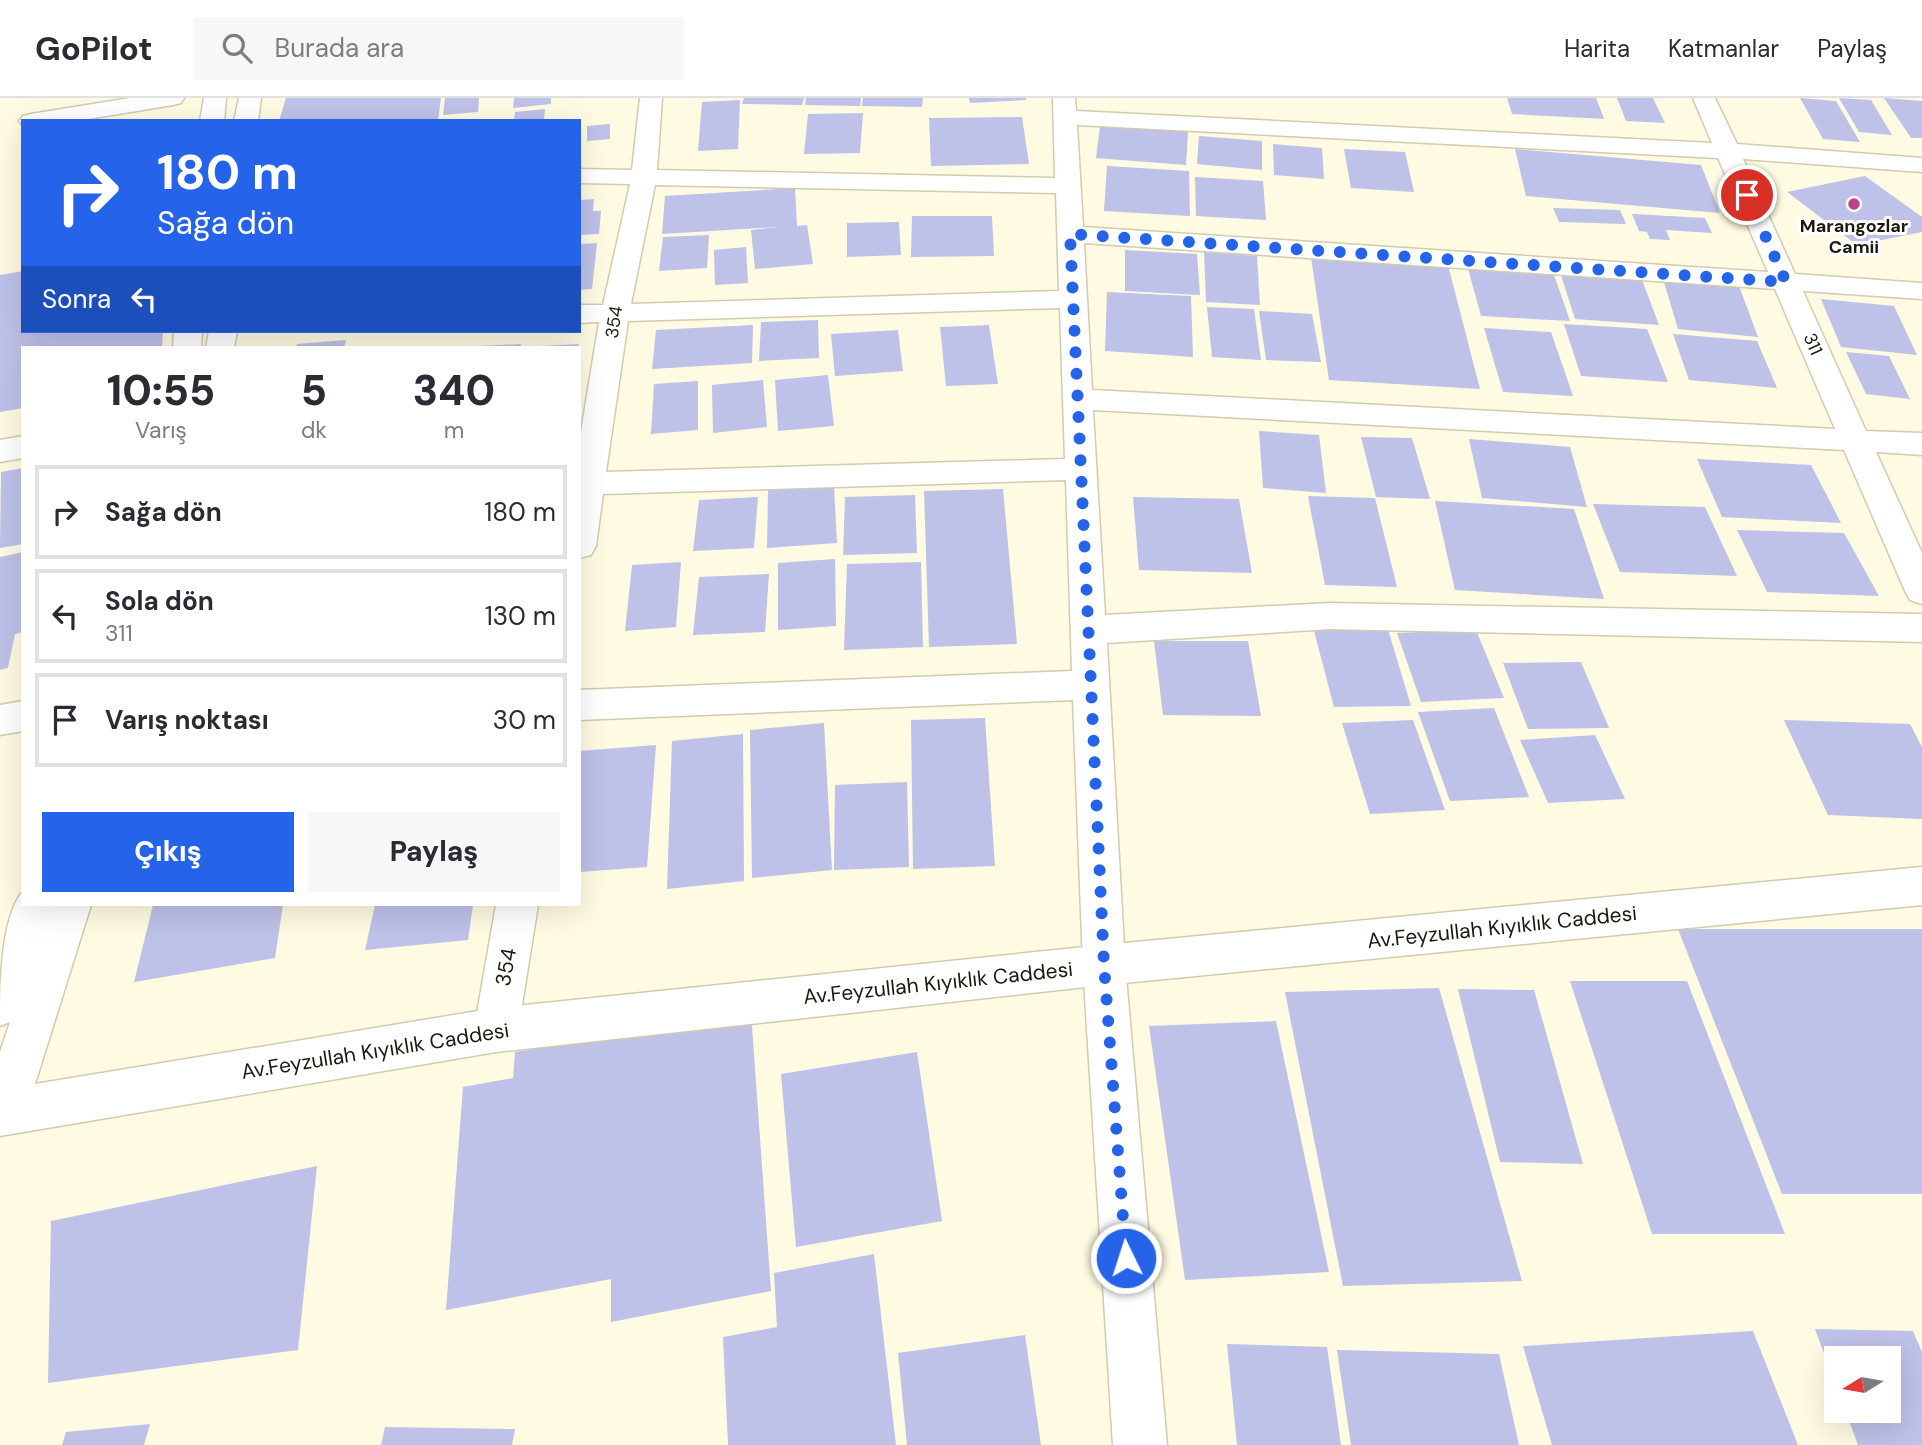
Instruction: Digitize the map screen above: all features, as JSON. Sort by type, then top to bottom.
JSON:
[{"type":"street","points":[[41,119],[173,98]]},
{"type":"street","points":[[212,119],[215,98]]},
{"type":"street","points":[[246,119],[250,98]]},
{"type":"street","name":"354","points":[[581,525],[585,484],[615,312],[644,176],[651,98]]},
{"type":"street","name":"311","points":[[1704,98],[1922,591]]},
{"type":"street","points":[[1140,1445],[1104,965],[1064,107],[1922,165]]},
{"type":"street","points":[[581,176],[1068,186]]},
{"type":"street","points":[[1070,234],[1922,291]]},
{"type":"street","points":[[581,314],[1073,299]]},
{"type":"street","points":[[1078,399],[1922,444]]},
{"type":"street","points":[[0,451],[21,447]]},
{"type":"street","points":[[585,484],[1082,469]]},
{"type":"street","points":[[1088,630],[1330,617],[1922,628]]},
{"type":"street","points":[[581,705],[1091,685]]},
{"type":"street","points":[[0,720],[21,716]]},
{"type":"street","name":"Av.Feyzullah Kıyıklık Caddesi","points":[[1,1113],[496,1030],[1104,965],[1922,886]]},
{"type":"street","points":[[0,1005],[35,906]]},
{"type":"street","points":[[1,1113],[70,906]]},
{"type":"street","name":"354","points":[[496,1030],[517,906]]},
{"type":"building","points":[[286,98],[441,98],[438,119],[280,119]]},
{"type":"building","points":[[445,98],[479,98],[478,112],[443,115]]},
{"type":"building","points":[[514,98],[551,98],[551,104],[513,108]]},
{"type":"building","points":[[744,98],[804,98],[802,105],[742,104]]},
{"type":"building","points":[[806,98],[861,98],[860,106],[805,105]]},
{"type":"building","points":[[863,98],[923,98],[922,107],[862,106]]},
{"type":"building","points":[[969,98],[1026,98],[1026,100],[970,103]]},
{"type":"building","points":[[1507,98],[1596,98],[1604,119],[1512,114]]},
{"type":"building","points":[[1617,98],[1653,98],[1665,123],[1626,121]]},
{"type":"building","points":[[1800,98],[1836,101],[1860,142],[1823,139]]},
{"type":"building","points":[[1839,98],[1871,100],[1892,135],[1859,132]]},
{"type":"building","points":[[1884,98],[1922,101],[1922,138],[1911,138]]},
{"type":"building","points":[[740,100],[738,149],[698,151],[702,102]]},
{"type":"building","points":[[545,109],[544,119],[514,119],[515,112]]},
{"type":"building","points":[[863,113],[860,153],[804,154],[808,114]]},
{"type":"building","points":[[1022,117],[1029,164],[931,166],[929,118]]},
{"type":"building","points":[[610,124],[610,139],[587,141],[587,126]]},
{"type":"building","points":[[1100,126],[1188,132],[1186,165],[1096,158]]},
{"type":"building","points":[[1199,136],[1262,141],[1262,170],[1197,164]]},
{"type":"building","points":[[1273,144],[1322,148],[1324,179],[1274,175]]},
{"type":"building","points":[[1344,149],[1405,152],[1414,192],[1351,188]]},
{"type":"building","points":[[1515,149],[1701,165],[1720,213],[1526,196]]},
{"type":"building","points":[[1107,166],[1189,171],[1190,216],[1104,211]]},
{"type":"building","name":"Marangozlar Camii","points":[[1865,176],[1922,217],[1922,232],[1857,245],[1787,192]]},
{"type":"building","points":[[1195,177],[1263,181],[1266,220],[1196,216]]},
{"type":"building","points":[[795,188],[797,226],[807,225],[813,264],[755,269],[751,230],[778,227],[662,234],[665,196]]},
{"type":"building","points":[[594,199],[593,211],[601,211],[599,234],[581,235],[581,200]]},
{"type":"building","points":[[1553,208],[1620,210],[1626,224],[1559,222]]},
{"type":"building","points":[[1632,214],[1705,218],[1712,233],[1666,230],[1670,240],[1650,239],[1647,232],[1639,231]]},
{"type":"building","points":[[912,216],[992,216],[994,256],[911,257]]},
{"type":"building","points":[[899,222],[901,255],[847,257],[847,223]]},
{"type":"building","points":[[709,235],[707,268],[659,271],[663,237]]},
{"type":"building","points":[[597,243],[592,289],[581,290],[581,244]]},
{"type":"building","points":[[746,247],[748,283],[715,285],[714,250]]},
{"type":"building","points":[[1125,250],[1197,254],[1200,295],[1125,291]]},
{"type":"building","points":[[1204,252],[1257,256],[1260,305],[1206,302]]},
{"type":"building","points":[[1311,257],[1448,265],[1480,389],[1329,380]]},
{"type":"building","points":[[1467,265],[1552,269],[1570,321],[1481,316]]},
{"type":"building","points":[[21,271],[21,333],[163,333],[162,346],[21,346],[21,408],[0,412],[0,275]]},
{"type":"building","points":[[1561,275],[1642,280],[1659,325],[1575,319]]},
{"type":"building","points":[[1663,279],[1739,286],[1758,337],[1678,329]]},
{"type":"building","points":[[1107,292],[1191,296],[1193,357],[1105,351]]},
{"type":"building","points":[[1821,299],[1894,306],[1917,355],[1841,347]]},
{"type":"building","points":[[1207,307],[1254,309],[1261,360],[1212,357]]},
{"type":"building","points":[[1259,311],[1312,314],[1321,362],[1266,360]]},
{"type":"building","points":[[818,320],[819,358],[759,361],[761,322]]},
{"type":"building","points":[[1564,324],[1647,329],[1668,382],[1581,376]]},
{"type":"building","points":[[753,325],[752,363],[652,369],[656,330]]},
{"type":"building","points":[[989,325],[998,384],[946,386],[940,327]]},
{"type":"building","points":[[1484,328],[1551,332],[1573,396],[1503,392]]},
{"type":"building","points":[[898,330],[903,371],[835,376],[831,334]]},
{"type":"building","points":[[1673,334],[1757,341],[1777,388],[1689,380]]},
{"type":"building","points":[[346,340],[344,346],[297,344]]},
{"type":"building","points":[[521,344],[520,346],[480,346]]},
{"type":"building","points":[[579,344],[578,346],[541,346]]},
{"type":"building","points":[[1846,352],[1889,356],[1910,399],[1866,394]]},
{"type":"building","points":[[828,375],[834,426],[778,431],[775,380]]},
{"type":"building","points":[[763,380],[767,427],[713,433],[712,385]]},
{"type":"building","points":[[698,381],[698,430],[651,434],[654,384]]},
{"type":"building","points":[[1259,431],[1319,435],[1326,493],[1263,488]]},
{"type":"building","points":[[1361,437],[1412,438],[1430,499],[1376,497]]},
{"type":"building","points":[[1469,439],[1570,447],[1587,507],[1482,498]]},
{"type":"building","points":[[1697,459],[1811,465],[1841,523],[1722,517]]},
{"type":"building","points":[[21,468],[21,544],[0,548],[1,472]]},
{"type":"building","points":[[834,486],[837,543],[767,548],[768,490]]},
{"type":"building","points":[[1003,489],[1017,644],[929,647],[924,491]]},
{"type":"building","points":[[915,495],[917,553],[843,555],[845,497]]},
{"type":"building","points":[[1308,496],[1375,498],[1397,587],[1325,585]]},
{"type":"building","points":[[758,497],[754,548],[693,551],[699,500]]},
{"type":"building","points":[[1133,497],[1239,499],[1252,573],[1139,570]]},
{"type":"building","points":[[1435,501],[1574,509],[1604,599],[1455,590]]},
{"type":"building","points":[[1593,504],[1705,507],[1737,576],[1620,572]]},
{"type":"building","points":[[1737,530],[1844,533],[1879,596],[1767,592]]},
{"type":"building","points":[[21,552],[21,632],[15,634],[8,668],[0,670],[0,557]]},
{"type":"building","points":[[835,559],[836,626],[778,630],[778,563]]},
{"type":"building","points":[[681,562],[676,627],[625,631],[632,565]]},
{"type":"building","points":[[921,562],[923,647],[844,650],[847,564]]},
{"type":"building","points":[[769,574],[765,632],[693,635],[699,577]]},
{"type":"building","points":[[1387,626],[1411,706],[1334,707],[1313,627]]},
{"type":"building","points":[[1476,630],[1504,698],[1421,702],[1397,633]]},
{"type":"building","points":[[1154,641],[1248,641],[1261,716],[1163,715]]},
{"type":"building","points":[[1581,662],[1609,728],[1528,729],[1503,663]]},
{"type":"building","points":[[1494,708],[1529,797],[1450,801],[1418,712]]},
{"type":"building","points":[[985,718],[995,866],[913,869],[911,720]]},
{"type":"building","points":[[1413,720],[1445,810],[1370,814],[1342,723]]},
{"type":"building","points":[[1784,720],[1910,724],[1922,747],[1922,819],[1828,815]]},
{"type":"building","points":[[824,723],[832,870],[752,878],[750,730]]},
{"type":"building","points":[[743,734],[744,881],[667,889],[672,741]]},
{"type":"building","points":[[1595,735],[1625,799],[1548,803],[1520,740]]},
{"type":"building","points":[[656,745],[647,867],[581,872],[581,751]]},
{"type":"building","points":[[907,782],[909,867],[834,870],[835,785]]},
{"type":"building","points":[[153,906],[283,906],[275,958],[134,982]]},
{"type":"building","points":[[375,906],[473,906],[468,940],[365,950]]},
{"type":"building","points":[[1678,929],[1922,929],[1922,1194],[1782,1194]]},
{"type":"building","points":[[1570,981],[1687,981],[1785,1234],[1652,1234]]},
{"type":"building","points":[[1439,988],[1522,1281],[1343,1286],[1285,992]]},
{"type":"building","points":[[1458,989],[1534,990],[1583,1164],[1500,1162]]},
{"type":"building","points":[[751,1013],[771,1291],[611,1322],[611,1279],[446,1310],[463,1087],[513,1078],[515,1052]]},
{"type":"building","points":[[1276,1021],[1329,1272],[1185,1280],[1149,1026]]},
{"type":"building","points":[[917,1052],[942,1221],[796,1247],[781,1074]]},
{"type":"building","points":[[317,1166],[298,1350],[48,1383],[51,1221]]},
{"type":"building","points":[[874,1254],[896,1445],[728,1445],[723,1337],[777,1327],[774,1273]]},
{"type":"building","points":[[1815,1329],[1913,1331],[1922,1352],[1922,1445],[1858,1445],[1850,1423],[1901,1423],[1901,1346],[1824,1346],[1824,1353]]},
{"type":"building","points":[[1753,1331],[1798,1445],[1552,1445],[1523,1346]]},
{"type":"building","points":[[1025,1335],[1041,1445],[907,1445],[898,1353]]},
{"type":"building","points":[[1227,1344],[1327,1347],[1341,1445],[1237,1445]]},
{"type":"building","points":[[1337,1350],[1499,1354],[1519,1445],[1351,1445]]},
{"type":"building","points":[[150,1424],[144,1445],[62,1445],[66,1432]]},
{"type":"building","points":[[385,1427],[515,1429],[512,1445],[381,1445]]},
{"type":"place","name":"Marangozlar Camii","points":[[1854,204]]},
{"type":"route","points":[[1126,1258],[1104,965],[1070,234],[1786,282],[1747,195]]}]
